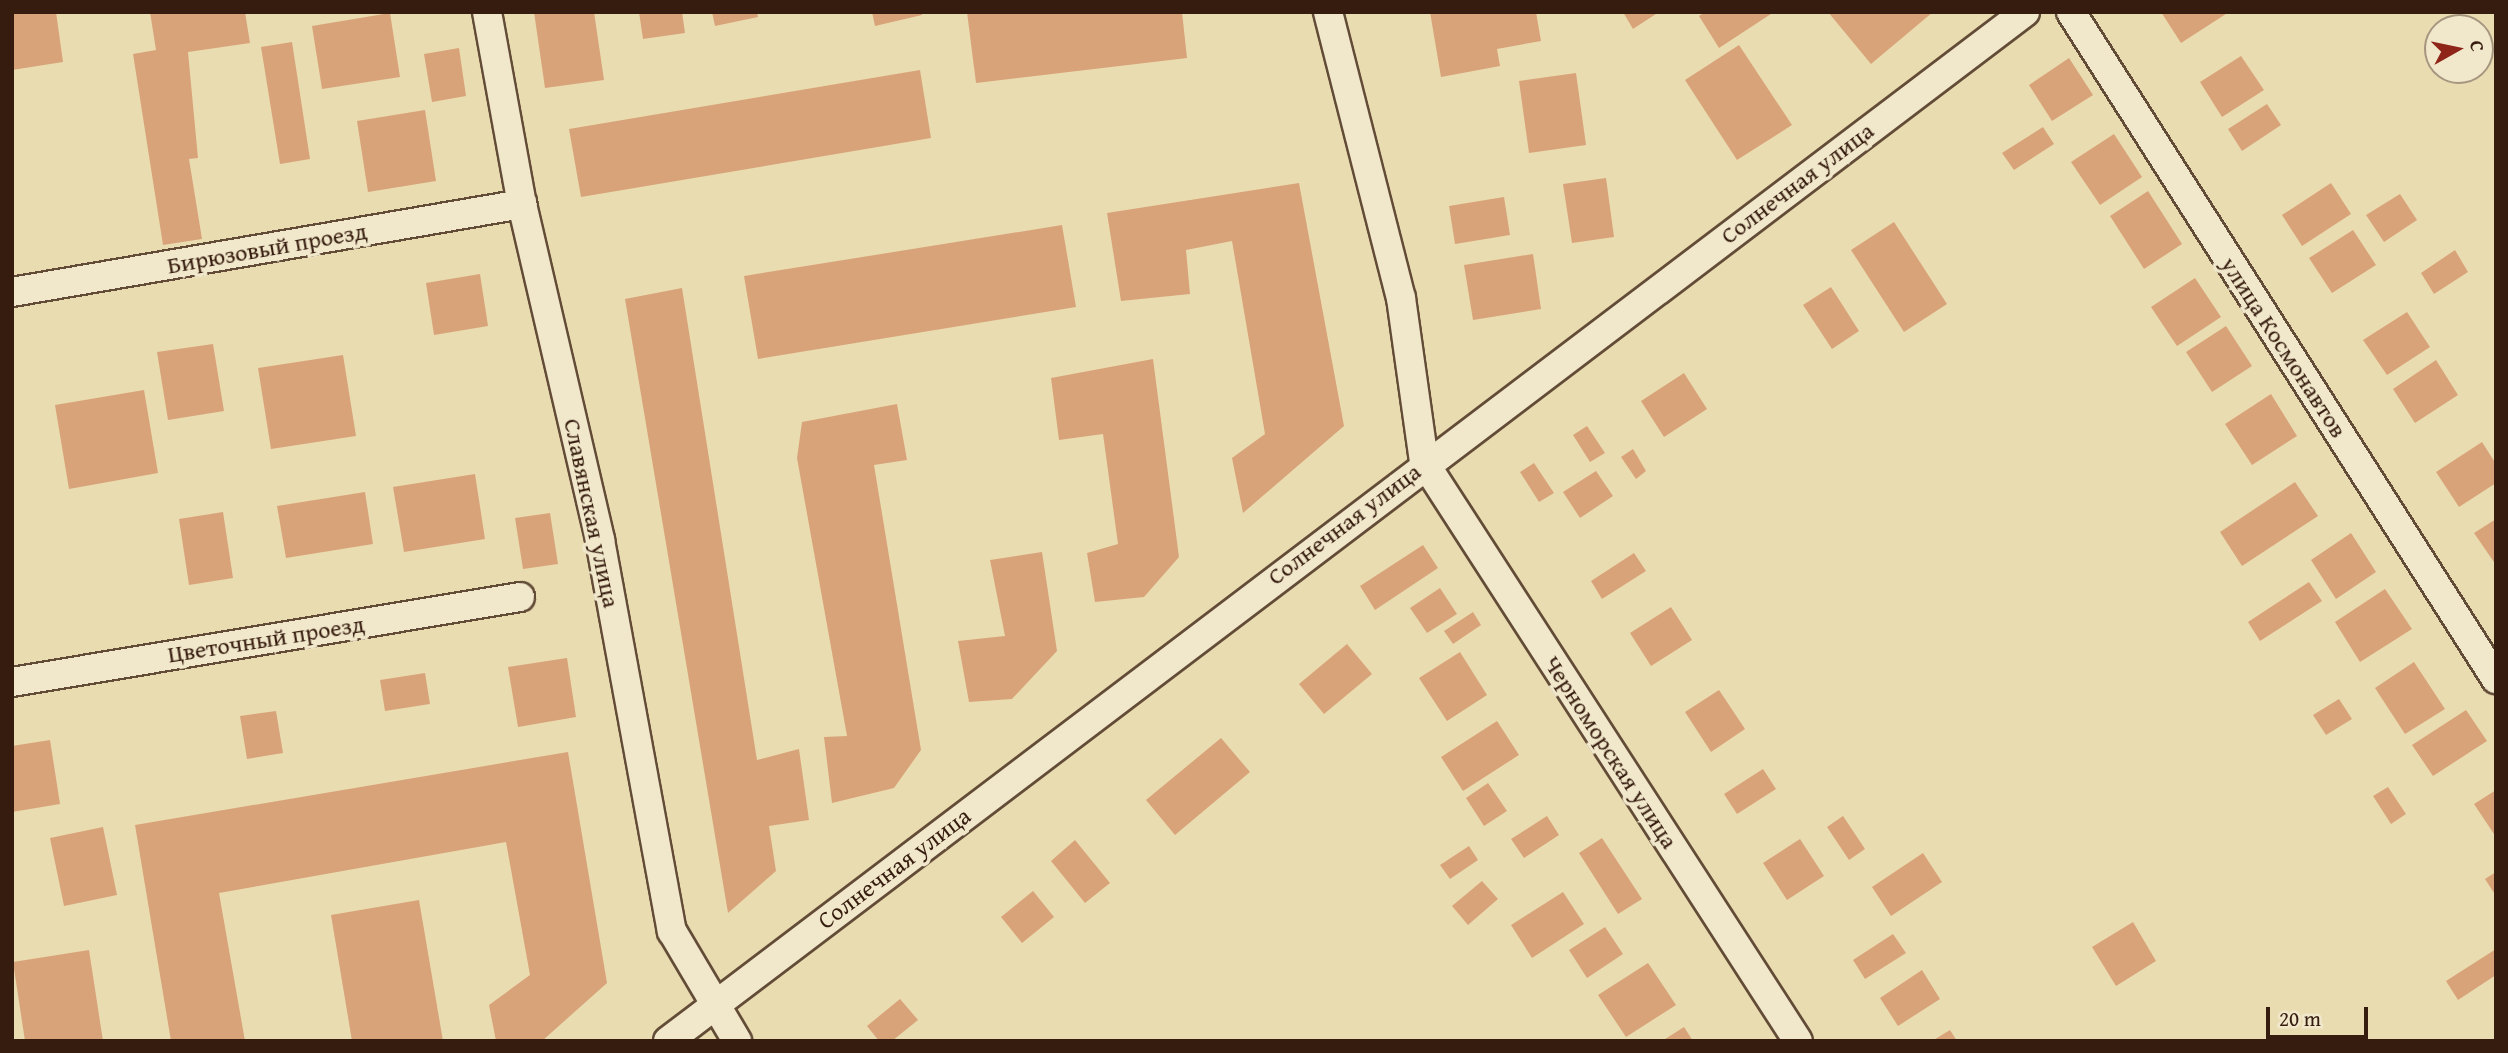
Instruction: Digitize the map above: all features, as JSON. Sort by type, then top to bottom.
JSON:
[{"type":"street","name":"Славянская улица","points":[[487,12],[522,204],[600,540],[672,931],[712,1007],[737,1041]]},
{"type":"street","points":[[1328,12],[1401,298],[1424,462]]},
{"type":"street","name":"Солнечная улица","points":[[668,1041],[1424,462],[2025,12]]},
{"type":"street","name":"улица Космонавтов","points":[[2071,13],[2496,679]]},
{"type":"street","name":"Бирюзовый проезд","points":[[12,292],[522,204]]},
{"type":"street","name":"Черноморская улица","points":[[1424,462],[1798,1041]]},
{"type":"street","name":"Цветочный проезд","points":[[12,682],[520,597]]},
{"type":"building","points":[[12,12],[56,12],[63,62],[12,70]]},
{"type":"building","points":[[150,12],[245,12],[250,43],[188,52],[198,158],[189,159],[202,239],[163,245],[133,54],[156,50]]},
{"type":"building","points":[[534,12],[594,12],[604,80],[545,88]]},
{"type":"building","points":[[639,12],[682,12],[685,33],[643,39]]},
{"type":"building","points":[[712,12],[757,12],[758,17],[715,26]]},
{"type":"building","points":[[872,12],[921,12],[922,15],[875,26]]},
{"type":"building","points":[[967,12],[1182,12],[1187,58],[976,83]]},
{"type":"building","points":[[1430,12],[1536,12],[1541,41],[1497,49],[1500,66],[1441,77]]},
{"type":"building","points":[[1623,12],[1659,12],[1633,29]]},
{"type":"building","points":[[1705,12],[1774,12],[1719,48],[1699,16]]},
{"type":"building","points":[[1828,12],[1933,12],[1871,64]]},
{"type":"building","points":[[2161,12],[2229,12],[2181,43]]},
{"type":"building","points":[[390,13],[400,77],[322,89],[312,26]]},
{"type":"building","points":[[292,42],[310,159],[280,164],[261,47]]},
{"type":"building","points":[[1739,45],[1792,125],[1737,160],[1685,80]]},
{"type":"building","points":[[459,48],[466,96],[432,102],[424,54]]},
{"type":"building","points":[[2241,56],[2264,90],[2222,117],[2200,82]]},
{"type":"building","points":[[2069,58],[2093,95],[2052,121],[2029,85]]},
{"type":"building","points":[[920,70],[931,138],[581,197],[569,129]]},
{"type":"building","points":[[1576,73],[1586,145],[1529,153],[1519,81]]},
{"type":"building","points":[[2267,104],[2281,125],[2242,151],[2228,129]]},
{"type":"building","points":[[425,110],[436,181],[368,192],[357,121]]},
{"type":"building","points":[[2043,127],[2054,144],[2014,170],[2002,153]]},
{"type":"building","points":[[2114,134],[2142,177],[2100,205],[2071,162]]},
{"type":"building","points":[[1606,178],[1614,237],[1572,243],[1563,184]]},
{"type":"building","points":[[1299,183],[1344,426],[1243,513],[1232,458],[1265,434],[1232,241],[1186,250],[1190,294],[1121,301],[1107,213]]},
{"type":"building","points":[[2331,183],[2351,214],[2302,246],[2282,215]]},
{"type":"building","points":[[2148,191],[2182,244],[2144,269],[2110,216]]},
{"type":"building","points":[[2400,194],[2417,220],[2384,242],[2366,215]]},
{"type":"building","points":[[1504,197],[1510,235],[1455,244],[1449,206]]},
{"type":"building","points":[[1894,222],[1947,304],[1904,332],[1851,250]]},
{"type":"building","points":[[1062,225],[1076,307],[758,359],[744,276]]},
{"type":"building","points":[[2353,230],[2376,265],[2332,293],[2309,258]]},
{"type":"building","points":[[2455,250],[2468,272],[2434,294],[2421,273]]},
{"type":"building","points":[[1533,254],[1541,309],[1473,320],[1464,265]]},
{"type":"building","points":[[480,274],[488,326],[434,335],[426,283]]},
{"type":"building","points":[[2195,278],[2221,317],[2177,346],[2151,307]]},
{"type":"building","points":[[1831,287],[1859,331],[1832,349],[1803,305]]},
{"type":"building","points":[[682,288],[757,760],[799,749],[809,820],[769,826],[776,871],[728,913],[625,299]]},
{"type":"building","points":[[2407,312],[2430,347],[2387,375],[2363,340]]},
{"type":"building","points":[[2226,326],[2252,366],[2212,392],[2186,352]]},
{"type":"building","points":[[213,344],[224,411],[168,420],[157,352]]},
{"type":"building","points":[[343,355],[356,436],[271,449],[258,368]]},
{"type":"building","points":[[1153,359],[1179,557],[1144,597],[1095,602],[1087,553],[1118,544],[1103,434],[1059,440],[1051,378]]},
{"type":"building","points":[[2436,360],[2458,395],[2415,423],[2393,389]]},
{"type":"building","points":[[1684,373],[1707,409],[1664,437],[1641,401]]},
{"type":"building","points":[[144,390],[158,473],[69,489],[55,405]]},
{"type":"building","points":[[2271,394],[2297,436],[2252,465],[2225,424]]},
{"type":"building","points":[[897,404],[907,460],[874,465],[921,750],[894,788],[832,803],[824,737],[847,736],[797,458],[802,422]]},
{"type":"building","points":[[1587,426],[1605,453],[1590,462],[1573,435]]},
{"type":"building","points":[[2482,442],[2496,464],[2496,483],[2459,507],[2436,472]]},
{"type":"building","points":[[1633,449],[1646,471],[1636,479],[1621,457]]},
{"type":"building","points":[[1534,463],[1554,493],[1539,502],[1520,472]]},
{"type":"building","points":[[1596,471],[1613,496],[1580,518],[1563,492]]},
{"type":"building","points":[[475,474],[485,539],[404,552],[393,487]]},
{"type":"building","points":[[2295,482],[2318,516],[2242,566],[2220,532]]},
{"type":"building","points":[[365,492],[373,544],[286,558],[277,506]]},
{"type":"building","points":[[223,512],[233,578],[189,585],[179,519]]},
{"type":"building","points":[[550,513],[558,564],[523,569],[515,518]]},
{"type":"building","points":[[2496,519],[2496,565],[2474,533]]},
{"type":"building","points":[[2351,533],[2376,572],[2336,599],[2311,560]]},
{"type":"building","points":[[1423,545],[1438,568],[1375,610],[1360,586]]},
{"type":"building","points":[[1042,552],[1057,651],[1012,699],[969,702],[958,641],[1005,636],[990,560]]},
{"type":"building","points":[[1634,553],[1646,571],[1602,599],[1591,581]]},
{"type":"building","points":[[2309,582],[2322,601],[2260,641],[2248,622]]},
{"type":"building","points":[[1440,588],[1457,614],[1427,633],[1410,608]]},
{"type":"building","points":[[2385,589],[2412,629],[2360,662],[2335,622]]},
{"type":"building","points":[[1671,607],[1692,640],[1651,666],[1630,633]]},
{"type":"building","points":[[1473,612],[1481,625],[1453,644],[1444,631]]},
{"type":"building","points":[[1347,644],[1372,674],[1324,714],[1299,684]]},
{"type":"building","points":[[1460,652],[1487,695],[1447,721],[1419,678]]},
{"type":"building","points":[[567,658],[576,717],[518,727],[508,667]]},
{"type":"building","points":[[2414,662],[2445,709],[2405,734],[2375,688]]},
{"type":"building","points":[[425,673],[430,704],[385,711],[380,680]]},
{"type":"building","points":[[1719,690],[1745,729],[1711,752],[1685,712]]},
{"type":"building","points":[[2339,699],[2352,719],[2326,735],[2313,715]]},
{"type":"building","points":[[2466,710],[2487,741],[2433,776],[2412,745]]},
{"type":"building","points":[[276,711],[283,753],[247,759],[240,716]]},
{"type":"building","points":[[1497,721],[1519,755],[1463,791],[1441,757]]},
{"type":"building","points":[[1221,738],[1250,772],[1175,835],[1146,800]]},
{"type":"building","points":[[50,740],[60,804],[12,812],[12,746]]},
{"type":"building","points":[[568,752],[607,983],[542,1041],[496,1041],[489,1005],[530,975],[506,842],[219,893],[245,1041],[171,1041],[135,825]]},
{"type":"building","points":[[1763,769],[1776,789],[1737,814],[1724,794]]},
{"type":"building","points":[[1488,783],[1507,811],[1484,826],[1466,798]]},
{"type":"building","points":[[2388,787],[2406,814],[2391,824],[2373,796]]},
{"type":"building","points":[[2496,790],[2496,837],[2474,804]]},
{"type":"building","points":[[1547,816],[1559,835],[1524,858],[1511,839]]},
{"type":"building","points":[[1843,816],[1865,849],[1849,860],[1827,827]]},
{"type":"building","points":[[103,827],[117,895],[64,906],[50,838]]},
{"type":"building","points":[[1602,838],[1642,899],[1618,914],[1579,853]]},
{"type":"building","points":[[1800,839],[1824,876],[1787,900],[1763,863]]},
{"type":"building","points":[[1075,840],[1110,883],[1085,903],[1051,861]]},
{"type":"building","points":[[1469,846],[1478,860],[1450,879],[1440,865]]},
{"type":"building","points":[[1923,853],[1942,882],[1891,916],[1872,887]]},
{"type":"building","points":[[2496,872],[2496,896],[2485,879]]},
{"type":"building","points":[[1482,881],[1498,899],[1468,925],[1452,906]]},
{"type":"building","points":[[1033,891],[1054,917],[1022,943],[1001,917]]},
{"type":"building","points":[[1563,892],[1584,924],[1532,958],[1511,925]]},
{"type":"building","points":[[419,900],[443,1041],[352,1041],[331,915]]},
{"type":"building","points":[[2133,922],[2156,961],[2116,986],[2092,947]]},
{"type":"building","points":[[1605,927],[1623,954],[1587,978],[1569,950]]},
{"type":"building","points":[[1893,934],[1906,953],[1865,979],[1853,960]]},
{"type":"building","points":[[2496,949],[2496,975],[2458,1000],[2446,981]]},
{"type":"building","points":[[89,950],[103,1041],[25,1041],[13,962]]},
{"type":"building","points":[[1648,963],[1676,1005],[1626,1037],[1598,995]]},
{"type":"building","points":[[1922,970],[1940,999],[1898,1026],[1880,998]]},
{"type":"building","points":[[900,999],[918,1020],[892,1041],[879,1041],[867,1026]]},
{"type":"building","points":[[1684,1027],[1693,1041],[1662,1041]]},
{"type":"building","points":[[1950,1030],[1957,1041],[1932,1041]]}]
